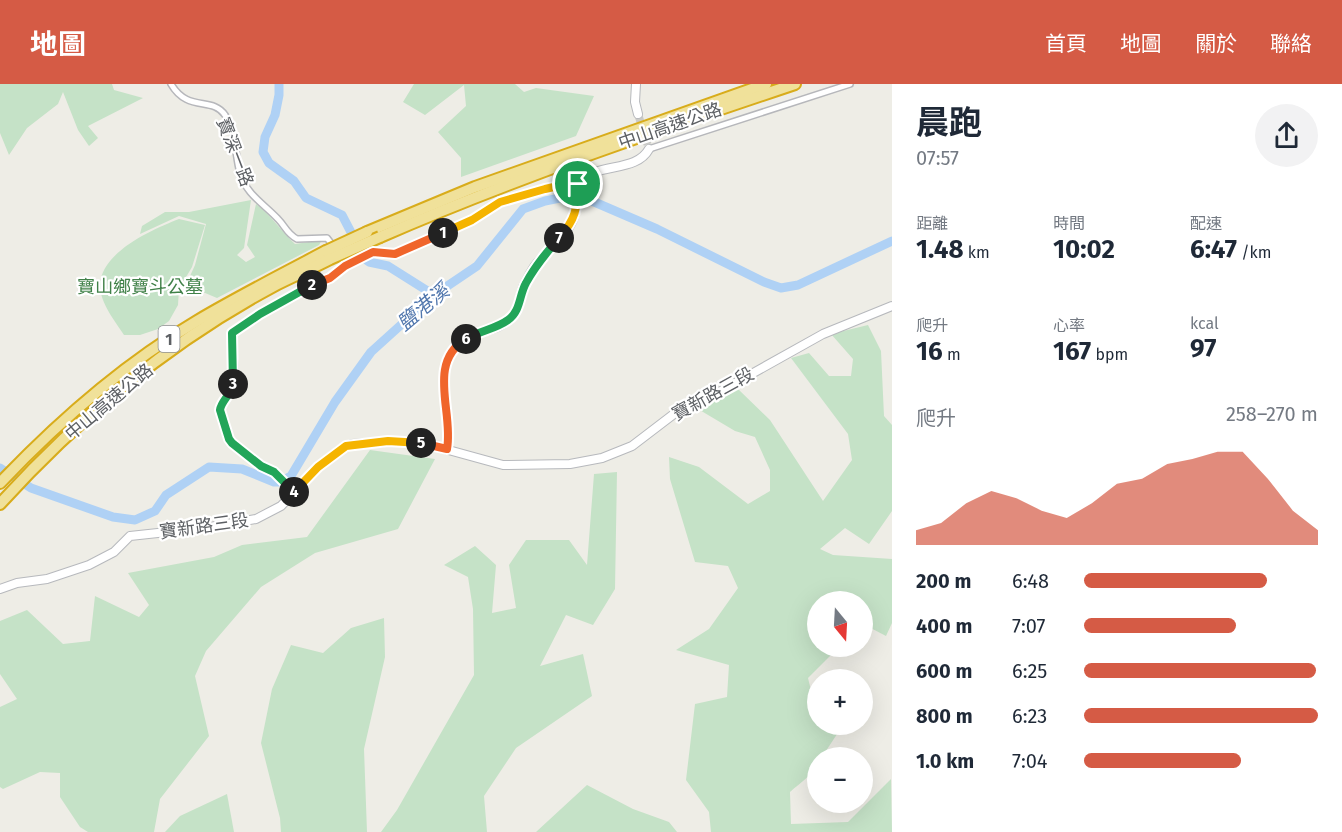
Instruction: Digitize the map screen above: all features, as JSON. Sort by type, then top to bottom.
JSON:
[{"type":"highway","name":"中山高速公路","points":[[0,504],[102,404],[165,356],[211,324],[367,232],[475,186],[766,84]]},
{"type":"highway","name":"中山高速公路","points":[[0,483],[29,453],[93,396],[144,356],[196,321],[328,255],[610,147],[795,84]]},
{"type":"street","name":"寶深一路","points":[[171,84],[183,99],[212,107],[225,115],[234,139],[240,173],[245,185],[279,220],[286,231],[297,239],[328,239],[345,266]]},
{"type":"street","points":[[636,84],[635,102],[638,114]]},
{"type":"street","points":[[295,492],[274,472],[261,466],[232,443],[222,420],[220,405],[228,398],[233,386],[232,333],[246,322],[303,290],[330,278],[345,266],[373,252],[395,254],[472,220],[500,202],[545,189],[578,184],[589,175],[638,160],[649,149],[850,84]]},
{"type":"street","points":[[447,449],[444,385],[450,355],[459,343],[468,337],[502,324],[512,317],[518,308],[524,286],[535,267],[572,223],[577,206],[578,184]]},
{"type":"street","name":"寶新路三段","points":[[0,589],[47,579],[89,565],[114,552],[130,536],[249,521],[274,510],[295,492],[318,467],[341,449],[352,444],[401,441],[447,449],[503,465],[570,464],[602,458],[632,446],[687,404],[721,391],[823,334],[892,306]]},
{"type":"green space","points":[[0,84],[112,84],[114,90],[143,98],[88,126],[98,138],[89,146],[78,130],[63,92],[58,104],[27,128],[9,155],[0,133]]},
{"type":"green space","points":[[414,84],[515,84],[524,92],[536,88],[594,96],[576,136],[461,177],[461,158],[438,132],[466,106],[464,85],[425,115],[403,102]]},
{"type":"green space","points":[[251,200],[244,248],[237,255],[246,262],[255,257],[247,245],[256,204],[295,244],[322,240],[319,245],[217,298],[186,285],[195,265],[206,224],[179,216],[140,234],[142,226],[165,212],[189,212]]},
{"type":"green space","name":"寶山鄉寶斗公墓","points":[[179,219],[205,225],[192,267],[179,289],[178,305],[169,321],[158,329],[140,335],[124,335],[102,298],[100,285],[103,273],[109,262],[130,243]]},
{"type":"green space","points":[[868,325],[881,351],[884,416],[892,425],[892,511],[869,544],[845,528],[820,549],[833,555],[892,559],[892,623],[886,636],[873,629],[873,591],[807,591],[807,657],[829,657],[817,669],[807,669],[807,735],[836,735],[829,747],[807,747],[807,777],[790,792],[791,824],[848,822],[857,813],[873,813],[873,797],[891,779],[892,832],[711,832],[709,812],[686,780],[695,704],[727,697],[729,665],[676,650],[709,629],[738,588],[728,566],[695,562],[670,479],[669,457],[699,467],[748,504],[770,491],[770,470],[755,437],[735,431],[698,409],[738,389],[770,420],[823,501],[852,460],[848,434],[791,358],[809,353],[829,376],[851,376],[853,359],[831,334]]},
{"type":"green space","points":[[370,450],[435,459],[398,529],[315,553],[261,587],[206,651],[195,676],[209,736],[160,799],[154,832],[88,832],[80,827],[60,797],[60,773],[40,772],[3,789],[0,787],[0,707],[17,699],[0,674],[0,621],[27,610],[63,644],[90,641],[95,596],[139,617],[149,605],[128,573],[214,557],[242,545],[307,537]]},
{"type":"green space","points":[[617,472],[615,589],[593,625],[566,615],[540,666],[583,654],[592,696],[516,748],[484,796],[487,832],[381,832],[397,810],[474,675],[473,609],[468,577],[444,565],[475,546],[496,565],[492,613],[516,608],[509,565],[526,540],[569,540],[587,565],[594,474]]},
{"type":"green space","points":[[384,618],[385,657],[364,749],[367,832],[281,832],[280,818],[261,743],[272,689],[291,645],[323,653],[351,628]]},
{"type":"green space","points":[[587,785],[633,809],[669,822],[677,832],[536,832]]},
{"type":"green space","points":[[227,794],[234,832],[165,832],[180,816]]},
{"type":"waterway","points":[[279,84],[275,115],[265,137],[263,152],[269,163],[294,181],[306,198],[342,215],[365,259],[388,266],[434,295]]},
{"type":"waterway","name":"鹽港溪","points":[[0,468],[31,488],[113,517],[135,520],[155,511],[166,495],[209,467],[242,469],[274,482],[280,482],[291,476],[335,402],[371,352],[434,295],[477,266],[523,209],[545,201],[570,196],[585,198],[657,229],[764,282],[781,288],[798,285],[892,241]]},
{"type":"tunnel","points":[[638,114],[649,149]]},
{"type":"route","points":[[578,184],[577,206],[572,223],[535,267],[522,290],[518,308],[512,317],[502,324],[468,337],[459,343],[447,361],[444,385],[447,449],[401,441],[352,444],[341,449],[318,467],[295,492],[274,472],[261,466],[229,439],[222,420],[220,405],[228,398],[233,386],[231,337],[234,330],[373,252],[395,254],[472,220],[500,202],[545,189],[578,184]]}]
